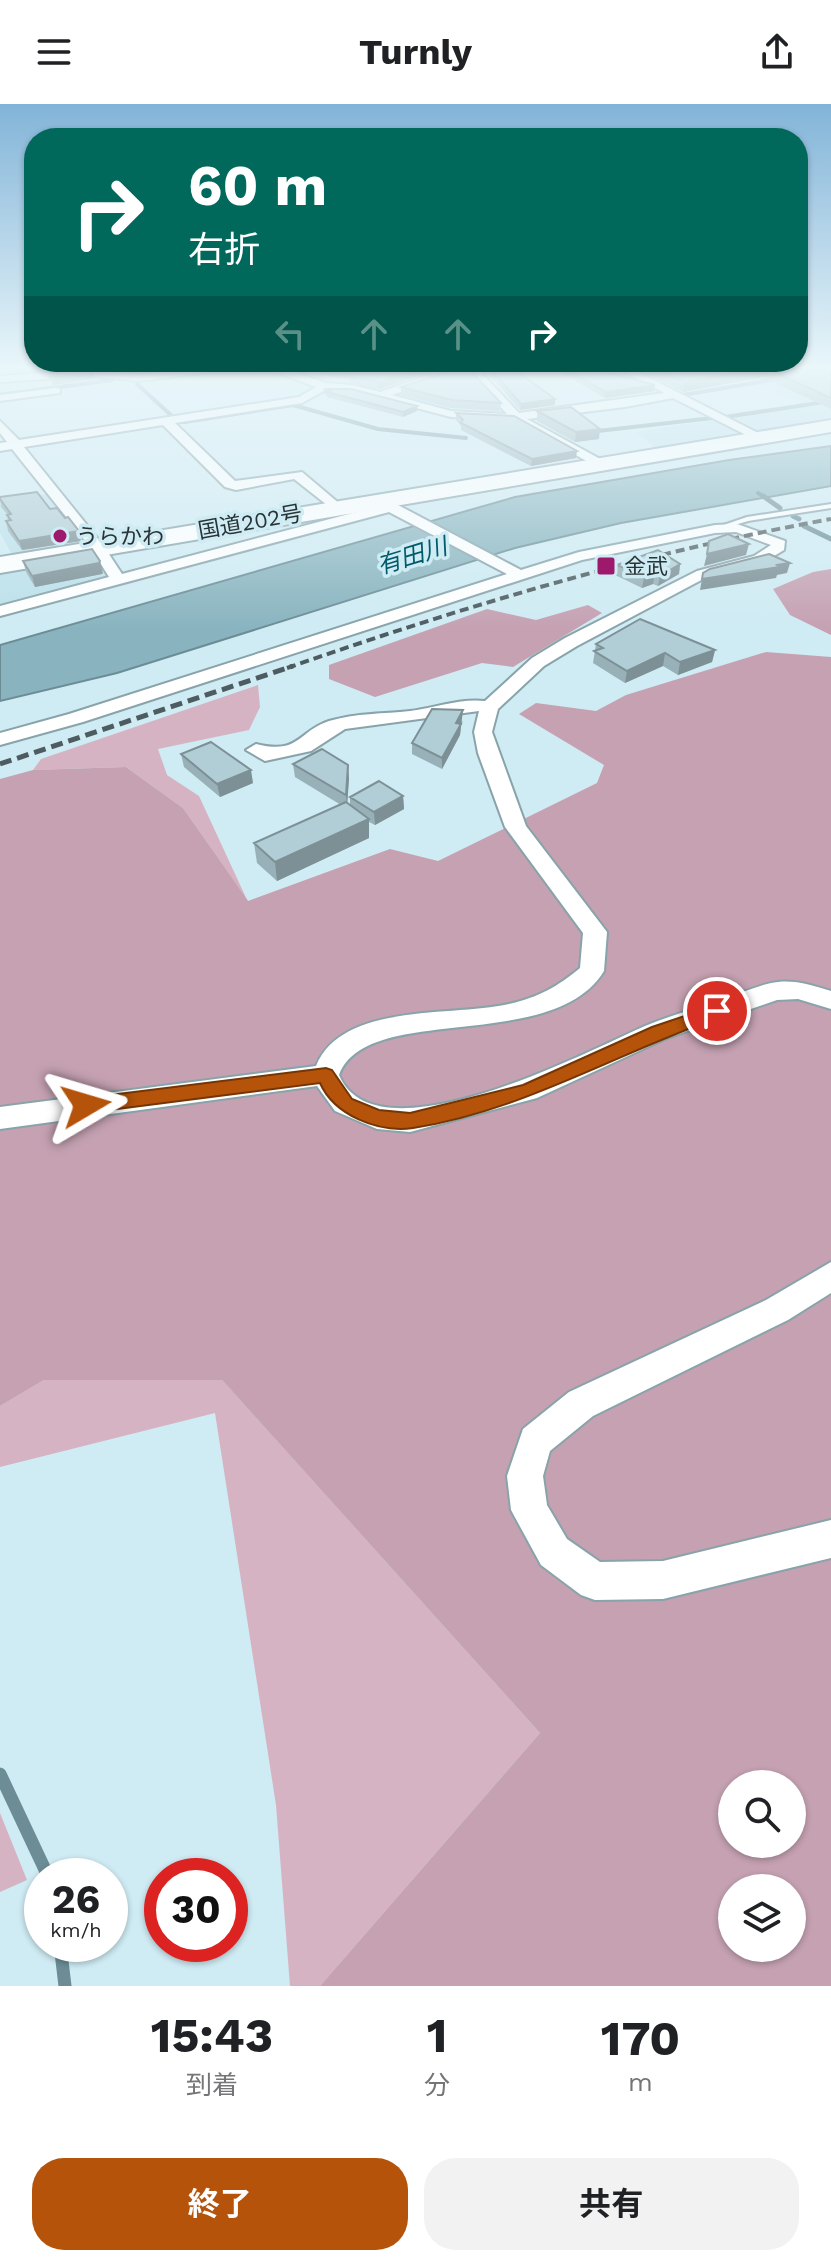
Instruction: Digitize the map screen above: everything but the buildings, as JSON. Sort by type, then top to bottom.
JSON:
[{"type":"highway","name":"国道202号","points":[[0,565],[336,508],[388,503],[652,454]]},
{"type":"street","points":[[23,454],[98,548],[119,580]]},
{"type":"street","points":[[204,454],[230,484],[236,486],[297,475],[336,508]]},
{"type":"street","points":[[581,454],[597,463]]},
{"type":"street","points":[[0,611],[388,503],[518,574]]},
{"type":"street","points":[[0,739],[76,718],[579,556],[715,529],[754,531],[778,541],[779,547],[759,559],[702,574],[571,642],[538,662],[489,707],[483,732],[516,827],[595,932],[592,971],[564,995],[509,1013],[380,1029],[349,1043],[333,1057],[326,1075],[332,1090],[345,1104],[377,1118],[410,1121],[527,1091],[658,1031],[775,991],[798,990],[831,1000]]},
{"type":"street","points":[[256,750],[265,755],[304,747],[332,726],[345,723],[414,716],[472,705],[489,707]]},
{"type":"street","points":[[0,1118],[326,1075]]},
{"type":"street","points":[[831,1276],[777,1310],[581,1404],[535,1441],[525,1476],[529,1510],[554,1552],[595,1581],[663,1580],[831,1539]]},
{"type":"lane","points":[[715,529],[747,519],[831,506]]},
{"type":"shaded area","points":[[46,494],[88,546],[13,556],[0,533],[0,503]]},
{"type":"shaded area","points":[[94,554],[110,578],[0,606],[0,570]]},
{"type":"shaded area","points":[[831,569],[831,635],[790,615],[773,589],[813,572]]},
{"type":"shaded area","points":[[588,605],[602,613],[513,667],[482,663],[375,697],[329,679],[329,665],[487,609],[536,620]]},
{"type":"shaded area","points":[[766,652],[831,657],[831,1986],[320,1986],[540,1733],[222,1380],[44,1380],[0,1406],[0,779],[33,770],[126,767],[183,808],[248,901],[390,849],[438,861],[597,783],[604,765],[519,714],[536,703],[596,711],[626,695]]},
{"type":"shaded area","points":[[258,685],[260,707],[249,730],[158,749],[167,775],[199,796],[248,902],[183,808],[126,767],[33,770],[41,759]]},
{"type":"shaded area","points":[[44,1380],[222,1380],[540,1733],[320,1986],[290,1986],[276,1805],[215,1413],[0,1467],[0,1406]]},
{"type":"shaded area","points":[[0,1813],[24,1873],[24,1881],[0,1892]]},
{"type":"water","name":"有田川","points":[[774,454],[831,454],[831,486],[621,523],[515,548],[117,673],[0,701],[0,645],[515,497]]},
{"type":"waterway","points":[[758,493],[765,497]]},
{"type":"waterway","points":[[765,497],[780,508]]},
{"type":"waterway","points":[[793,516],[799,519]]},
{"type":"waterway","points":[[804,526],[831,539]]},
{"type":"waterway","points":[[0,1774],[40,1858]]},
{"type":"waterway","points":[[62,1962],[65,1986]]},
{"type":"railway","points":[[293,666],[489,602],[624,564],[831,519]]},
{"type":"railway","points":[[0,764],[293,666]]},
{"type":"railway","points":[[287,668],[293,666]]},
{"type":"place","name":"うらかわ","points":[[60,536]]},
{"type":"place","name":"金武","points":[[606,566]]},
{"type":"route","points":[[86,1105],[326,1075],[332,1090],[345,1104],[377,1118],[410,1121],[527,1091],[658,1031],[717,1011]]}]
